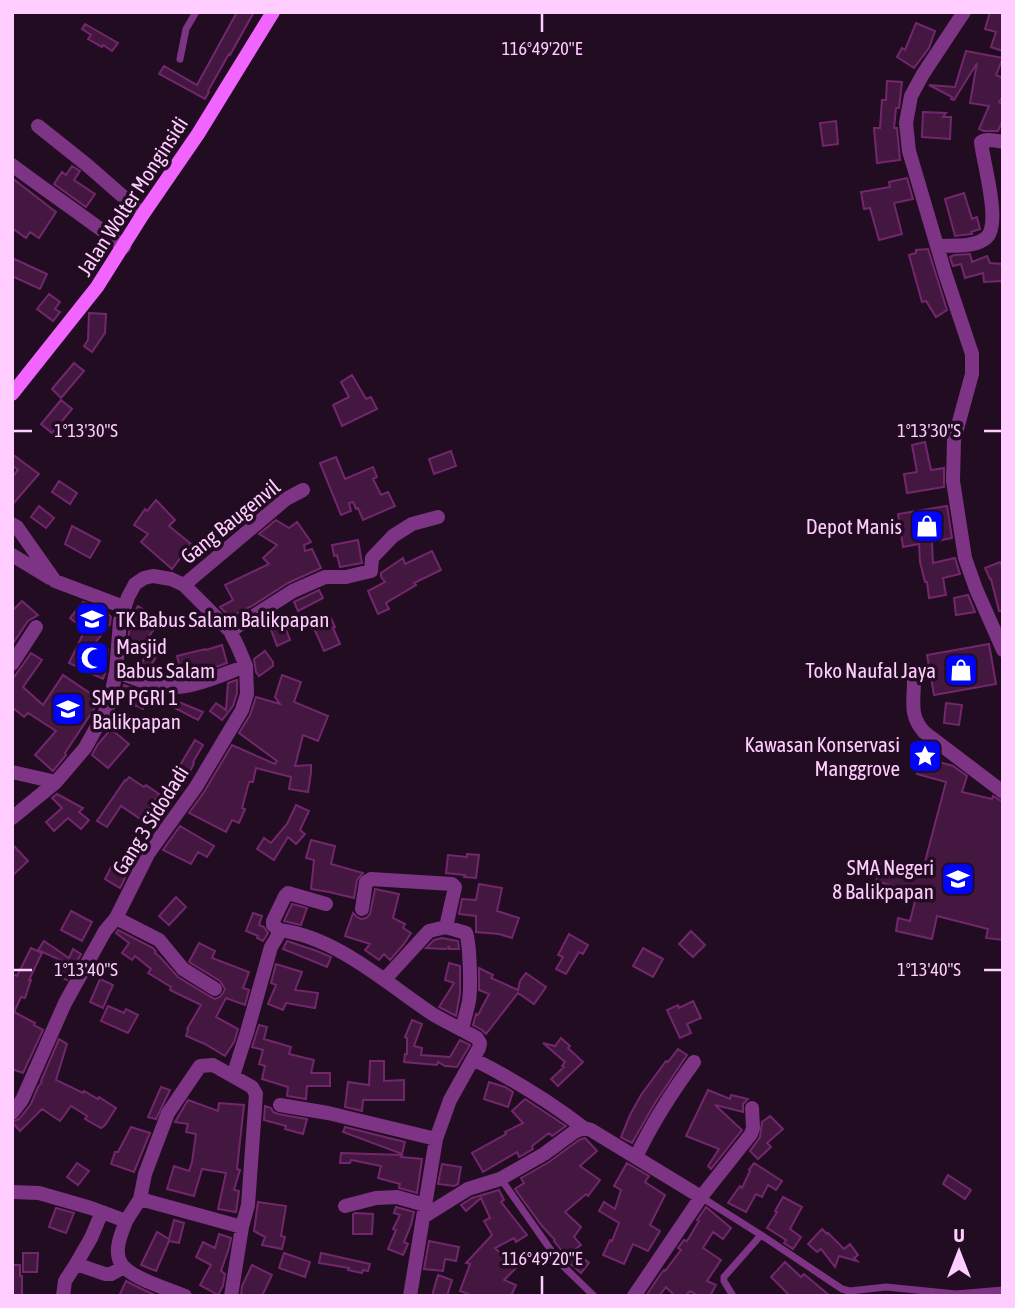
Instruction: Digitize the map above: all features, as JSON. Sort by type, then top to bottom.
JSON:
[{"type":"main road","name":"Jalan Wolter Monginsidi","points":[[12,394],[97,287],[198,134],[273,12]]},
{"type":"street","points":[[964,12],[911,96],[906,123],[909,151],[970,346],[972,374],[954,440],[953,481],[965,558],[1003,650]]},
{"type":"street","points":[[38,126],[143,214]]},
{"type":"street","points":[[937,246],[975,243],[990,234],[993,212],[981,142],[1003,142]]},
{"type":"street","points":[[12,165],[124,247]]},
{"type":"street","name":"Gang Baugenvil","points":[[184,585],[286,499],[303,490]]},
{"type":"street","points":[[230,631],[293,590],[325,577],[346,577],[371,571],[372,558],[393,536],[412,524],[438,517]]},
{"type":"street","points":[[12,524],[17,527],[55,581]]},
{"type":"street","points":[[12,555],[55,581],[124,607],[109,705],[85,748],[56,782],[12,818]]},
{"type":"street","name":"Gang 3 Sidodadi","points":[[12,1113],[22,1100],[65,1003],[105,931],[116,918],[148,854],[196,787],[242,710],[247,694],[246,666],[230,631],[184,585],[153,576],[144,578],[135,584],[124,607]]},
{"type":"street","points":[[12,664],[36,627]]},
{"type":"street","points":[[116,672],[160,687],[178,687],[246,666]]},
{"type":"street","points":[[914,680],[913,716],[916,723],[1003,792]]},
{"type":"street","points":[[12,772],[56,782]]},
{"type":"street","points":[[362,909],[366,882],[371,878],[452,884],[455,891],[446,927]]},
{"type":"street","points":[[326,904],[288,893],[273,925],[279,930],[295,932],[333,948],[385,979],[434,1014],[477,1038],[480,1043],[450,1100],[436,1139],[410,1296]]},
{"type":"street","points":[[116,918],[159,940],[183,969],[215,989]]},
{"type":"street","points":[[385,979],[429,931],[446,927],[468,934],[469,1000],[462,1030]]},
{"type":"street","points":[[233,1076],[271,947],[279,930]]},
{"type":"street","points":[[473,1059],[515,1081],[583,1128],[591,1130],[701,1197]]},
{"type":"street","points":[[636,1157],[669,1097],[694,1062]]},
{"type":"street","points":[[185,1296],[124,1267],[118,1258],[119,1239],[126,1221],[140,1199],[145,1174],[168,1114],[200,1066],[212,1065],[252,1087],[257,1100],[248,1205],[231,1296]]},
{"type":"street","points":[[280,1105],[328,1113],[436,1139]]},
{"type":"street","points":[[634,1296],[701,1197],[751,1134],[752,1108]]},
{"type":"street","points":[[424,1211],[468,1189],[500,1179],[583,1128]]},
{"type":"street","points":[[12,1192],[39,1193],[126,1221]]},
{"type":"street","points":[[345,1206],[376,1198],[397,1197],[424,1211]]},
{"type":"street","points":[[140,1199],[242,1227]]},
{"type":"street","points":[[63,1296],[65,1281],[91,1238],[102,1212]]},
{"type":"street","points":[[76,1264],[105,1274],[124,1267]]},
{"type":"lane","points":[[180,60],[186,29],[196,12]]},
{"type":"lane","points":[[500,1179],[560,1263],[594,1296]]},
{"type":"lane","points":[[701,1197],[850,1294],[886,1287],[956,1294],[1003,1290]]},
{"type":"lane","points":[[733,1296],[724,1278],[761,1235]]},
{"type":"building","points":[[237,12],[254,12],[205,99],[159,74],[164,66],[197,85]]},
{"type":"building","points":[[990,12],[1003,12],[1003,51],[991,47],[996,32],[985,29]]},
{"type":"building","points":[[916,23],[935,31],[929,48],[914,68],[897,57],[902,48],[905,50]]},
{"type":"building","points":[[85,24],[118,43],[112,51],[88,39],[91,35],[82,29]]},
{"type":"building","points":[[966,51],[1003,58],[996,75],[1003,78],[1003,96],[999,102],[1003,104],[1003,120],[998,131],[979,129],[989,106],[970,103],[977,63],[954,100],[929,85],[955,87]]},
{"type":"building","points":[[887,81],[902,82],[894,128],[897,128],[900,160],[877,163],[874,128],[880,128],[882,100],[886,100]]},
{"type":"building","points":[[923,112],[946,113],[943,117],[951,117],[950,139],[922,137]]},
{"type":"building","points":[[836,121],[838,144],[823,146],[820,123]]},
{"type":"building","points":[[72,166],[80,171],[74,180],[95,194],[86,207],[54,184],[62,172],[66,175]]},
{"type":"building","points":[[12,178],[56,212],[39,238],[30,232],[26,238],[12,228]]},
{"type":"building","points":[[907,178],[913,199],[894,203],[902,234],[879,240],[870,208],[864,209],[861,192],[890,187],[889,182]]},
{"type":"building","points":[[964,193],[972,219],[977,217],[980,229],[971,232],[972,234],[955,236],[945,199]]},
{"type":"building","points":[[928,249],[947,310],[936,317],[926,301],[922,302],[909,255],[916,253],[916,250]]},
{"type":"building","points":[[970,254],[972,262],[987,256],[990,263],[1003,264],[1003,281],[984,282],[983,273],[965,278],[961,264],[953,266],[950,257]]},
{"type":"building","points":[[12,258],[47,274],[40,289],[12,276]]},
{"type":"building","points":[[49,294],[60,302],[55,309],[60,312],[53,321],[37,309]]},
{"type":"building","points":[[89,313],[106,314],[105,333],[92,352],[84,346],[88,340]]},
{"type":"building","points":[[74,363],[84,371],[61,398],[52,389]]},
{"type":"building","points":[[352,375],[366,399],[371,397],[377,409],[342,426],[333,405],[349,397],[341,382]]},
{"type":"building","points":[[61,400],[72,409],[52,433],[41,424]]},
{"type":"building","points":[[925,442],[931,470],[944,468],[944,487],[907,493],[904,474],[917,472],[912,445]]},
{"type":"building","points":[[451,451],[456,466],[434,474],[429,459]]},
{"type":"building","points":[[12,454],[39,474],[12,505],[12,477],[18,470],[12,465]]},
{"type":"building","points":[[336,457],[345,479],[373,467],[377,477],[373,479],[381,495],[388,492],[395,506],[363,520],[353,502],[349,503],[351,511],[341,515],[320,463]]},
{"type":"building","points":[[59,481],[77,493],[70,504],[52,492]]},
{"type":"building","points":[[156,500],[175,520],[169,526],[191,544],[172,569],[141,542],[148,534],[134,525],[145,509],[147,511]]},
{"type":"building","points":[[39,506],[54,518],[46,528],[31,517]]},
{"type":"building","points":[[947,506],[952,538],[932,542],[933,563],[955,558],[960,574],[943,578],[946,595],[929,598],[920,562],[919,544],[903,547],[898,514]]},
{"type":"building","points":[[276,520],[289,528],[297,522],[311,542],[304,545],[305,551],[312,549],[321,568],[288,583],[230,617],[220,607],[233,600],[225,585],[269,564],[263,558],[277,545],[259,534]]},
{"type":"building","points":[[72,526],[100,541],[90,558],[65,544]]},
{"type":"building","points":[[358,540],[362,563],[340,567],[332,545]]},
{"type":"building","points":[[432,551],[441,570],[414,583],[416,585],[386,603],[389,609],[378,614],[368,591],[385,582],[381,573],[403,558],[405,564]]},
{"type":"building","points":[[1000,562],[1003,568],[1003,611],[999,611],[991,579],[985,568]]},
{"type":"building","points":[[319,590],[323,598],[298,611],[294,602]]},
{"type":"building","points":[[968,595],[975,612],[956,615],[954,598]]},
{"type":"building","points":[[22,601],[38,615],[28,621],[12,645],[12,611]]},
{"type":"building","points":[[83,602],[102,609],[111,617],[110,624],[95,643],[108,649],[103,679],[69,663],[85,630],[70,618]]},
{"type":"building","points":[[138,606],[160,620],[144,644],[128,641],[132,614]]},
{"type":"building","points":[[274,614],[277,620],[295,614],[298,626],[286,629],[290,640],[277,646],[269,624],[262,627],[260,623]]},
{"type":"building","points":[[331,618],[340,644],[324,651],[313,626]]},
{"type":"building","name":"Toko Naufal Jaya","points":[[989,644],[996,684],[934,695],[927,655]]},
{"type":"building","points":[[222,645],[227,663],[199,673],[198,671],[167,677],[146,672],[147,670],[140,667],[149,649],[158,653],[151,666],[180,668],[177,656]]},
{"type":"building","points":[[265,651],[273,666],[259,676],[254,659]]},
{"type":"building","points":[[31,653],[42,660],[23,687],[43,705],[63,675],[100,700],[53,771],[35,755],[56,731],[28,713],[24,717],[12,707],[12,680]]},
{"type":"building","points":[[282,675],[301,682],[294,702],[328,716],[318,741],[303,735],[295,766],[311,765],[308,792],[289,789],[291,777],[256,768],[253,782],[249,782],[242,808],[245,809],[239,823],[232,820],[226,832],[189,813],[232,745],[275,764],[277,761],[239,733],[250,715],[256,697],[280,704],[275,697]]},
{"type":"building","points":[[237,680],[233,706],[222,720],[210,711],[216,703],[226,710],[228,683]]},
{"type":"building","points":[[124,685],[150,694],[143,709],[132,704],[135,697],[122,691]]},
{"type":"building","points":[[174,700],[203,712],[198,720],[171,706]]},
{"type":"building","points":[[946,703],[962,705],[959,725],[944,723]]},
{"type":"building","points":[[111,729],[129,744],[108,768],[92,755]]},
{"type":"building","points":[[195,740],[203,745],[185,783],[173,777]]},
{"type":"building","name":"SMA Negeri 8 Balikpapan","points":[[922,757],[953,766],[967,776],[962,792],[992,799],[993,796],[1003,802],[1003,940],[986,938],[988,929],[937,916],[932,939],[896,931],[898,918],[910,921],[917,893],[876,881],[882,862],[922,873],[946,782],[917,774]]},
{"type":"building","points":[[129,777],[159,794],[142,820],[121,806],[107,827],[97,821]]},
{"type":"building","points":[[57,794],[83,808],[79,812],[89,820],[81,829],[68,818],[54,831],[46,822],[62,808],[52,798]]},
{"type":"building","points":[[296,805],[309,811],[300,830],[305,834],[296,844],[288,837],[274,860],[257,849],[264,838],[271,843],[287,824]]},
{"type":"building","points":[[140,826],[151,833],[139,850],[120,888],[105,879],[111,867],[118,871],[137,839],[133,836]]},
{"type":"building","points":[[180,826],[214,846],[207,857],[198,852],[191,864],[163,850]]},
{"type":"building","points":[[311,840],[335,846],[331,864],[363,873],[357,880],[354,898],[311,889],[314,860],[306,858]]},
{"type":"building","points":[[12,844],[28,861],[12,876]]},
{"type":"building","points":[[467,854],[479,855],[476,878],[446,873],[448,855],[467,857]]},
{"type":"building","points":[[479,884],[502,888],[497,911],[519,918],[512,938],[476,932],[476,916],[459,914],[462,899],[476,900]]},
{"type":"building","points":[[375,889],[399,894],[393,918],[405,924],[403,928],[411,933],[390,960],[384,954],[379,960],[365,950],[370,944],[345,936],[353,913],[361,919],[370,914]]},
{"type":"building","points":[[176,897],[186,907],[169,925],[159,916]]},
{"type":"building","points":[[292,904],[307,908],[301,925],[284,921]]},
{"type":"building","points":[[71,911],[92,922],[82,941],[61,930]]},
{"type":"building","points":[[253,913],[262,916],[259,925],[268,933],[263,941],[246,931]]},
{"type":"building","points":[[118,930],[153,948],[178,977],[215,999],[220,997],[225,989],[220,981],[189,962],[199,943],[215,951],[212,958],[249,972],[243,988],[249,990],[245,1005],[226,998],[216,1017],[238,1029],[225,1056],[186,1036],[187,1029],[201,1005],[170,990],[171,987],[148,973],[151,969],[135,956],[132,960],[122,953],[129,943],[116,933]]},
{"type":"building","points":[[691,931],[705,945],[693,957],[679,944]]},
{"type":"building","points":[[569,934],[588,945],[583,954],[579,952],[566,974],[556,969],[563,957],[558,955]]},
{"type":"building","points":[[442,938],[458,941],[459,949],[426,948],[434,940]]},
{"type":"building","points":[[44,941],[69,958],[73,949],[81,954],[67,980],[60,977],[67,963],[38,950]]},
{"type":"building","points":[[287,941],[331,957],[327,967],[283,949]]},
{"type":"building","points":[[31,948],[42,953],[29,980],[25,998],[21,997],[14,1012],[43,1030],[23,1073],[12,1069],[12,974],[17,976]]},
{"type":"building","points":[[643,948],[663,959],[653,977],[633,966]]},
{"type":"building","points":[[449,963],[460,966],[460,994],[456,1016],[439,1007],[454,983],[445,980]]},
{"type":"building","points":[[276,964],[302,972],[295,990],[318,993],[315,1008],[286,1003],[283,1010],[268,1004],[276,985],[271,983]]},
{"type":"building","points":[[479,968],[493,975],[491,978],[518,990],[526,973],[546,987],[534,1004],[518,993],[486,1034],[473,1025],[476,1014],[478,1015],[489,994],[479,990]]},
{"type":"building","points":[[100,979],[113,985],[103,1008],[90,1002]]},
{"type":"building","points":[[693,1001],[701,1018],[687,1024],[691,1033],[680,1038],[667,1010]]},
{"type":"building","points":[[108,1006],[124,1013],[126,1009],[138,1015],[128,1033],[101,1021]]},
{"type":"building","points":[[412,1020],[422,1024],[414,1046],[422,1048],[421,1055],[450,1057],[460,1040],[470,1045],[457,1067],[438,1062],[437,1065],[404,1062],[407,1054],[405,1037]]},
{"type":"building","points":[[259,1025],[267,1027],[264,1039],[291,1047],[289,1054],[314,1060],[311,1073],[330,1073],[330,1086],[307,1086],[306,1099],[287,1096],[288,1087],[262,1079],[265,1066],[259,1064],[263,1050],[252,1047]]},
{"type":"building","points":[[561,1038],[583,1062],[558,1086],[551,1079],[564,1067],[562,1066],[565,1062],[543,1043],[555,1046]]},
{"type":"building","points":[[59,1039],[67,1044],[56,1080],[98,1099],[99,1097],[116,1108],[101,1128],[85,1119],[87,1116],[71,1106],[60,1121],[42,1109],[20,1131],[12,1122],[19,1119],[31,1104]]},
{"type":"building","points":[[678,1049],[687,1055],[632,1143],[621,1137],[641,1095]]},
{"type":"building","points":[[370,1061],[384,1061],[384,1081],[404,1080],[404,1100],[363,1100],[362,1111],[345,1107],[348,1082],[369,1085]]},
{"type":"building","points":[[489,1082],[513,1092],[508,1107],[484,1099]]},
{"type":"building","points":[[161,1087],[170,1090],[156,1119],[148,1117]]},
{"type":"building","points":[[708,1090],[730,1099],[731,1095],[748,1099],[743,1104],[743,1112],[715,1105],[742,1130],[711,1169],[708,1166],[719,1149],[686,1136]]},
{"type":"building","points":[[525,1099],[566,1126],[552,1136],[549,1133],[532,1146],[533,1149],[519,1157],[517,1152],[483,1172],[472,1153],[523,1123],[512,1111]]},
{"type":"building","points":[[188,1100],[218,1111],[219,1103],[244,1105],[237,1169],[240,1170],[234,1190],[239,1191],[236,1212],[218,1209],[226,1173],[202,1169],[194,1196],[167,1189],[174,1166],[189,1171],[192,1162],[196,1134],[186,1132],[188,1124],[175,1122]]},
{"type":"building","points":[[265,1106],[278,1114],[307,1119],[303,1134],[264,1120]]},
{"type":"building","points":[[770,1116],[783,1129],[767,1143],[771,1147],[758,1159],[750,1151],[760,1137],[762,1122]]},
{"type":"building","points":[[131,1127],[150,1133],[134,1172],[111,1164],[115,1152],[118,1152]]},
{"type":"building","points":[[345,1127],[405,1142],[402,1154],[343,1132]]},
{"type":"building","points":[[585,1138],[597,1151],[580,1166],[600,1180],[588,1196],[586,1194],[565,1212],[581,1227],[574,1237],[581,1245],[574,1250],[589,1263],[581,1273],[565,1259],[555,1240],[515,1189],[524,1183],[521,1178]]},
{"type":"building","points":[[341,1153],[402,1155],[401,1157],[422,1159],[417,1193],[399,1188],[400,1184],[378,1178],[381,1166],[351,1160],[350,1163],[340,1163]]},
{"type":"building","points":[[77,1163],[89,1171],[78,1185],[67,1177]]},
{"type":"building","points":[[627,1163],[649,1176],[645,1182],[665,1195],[650,1225],[660,1231],[648,1251],[633,1244],[624,1264],[603,1255],[619,1223],[599,1211],[604,1202],[615,1209],[621,1190],[614,1186]]},
{"type":"building","points":[[754,1163],[782,1181],[776,1190],[768,1185],[762,1197],[756,1194],[746,1212],[728,1203],[740,1186],[742,1188]]},
{"type":"building","points":[[442,1164],[461,1167],[458,1184],[438,1184]]},
{"type":"building","points":[[948,1175],[971,1190],[965,1199],[943,1184]]},
{"type":"building","points":[[499,1190],[504,1200],[501,1202],[527,1235],[516,1242],[514,1238],[495,1248],[516,1268],[504,1280],[516,1285],[511,1296],[473,1296],[460,1291],[470,1264],[466,1263],[492,1235],[484,1221],[490,1218],[481,1198],[466,1211],[461,1205],[472,1198]]},
{"type":"building","points":[[783,1197],[802,1207],[790,1229],[801,1237],[793,1249],[784,1243],[786,1240],[767,1228]]},
{"type":"building","points":[[258,1202],[286,1206],[281,1236],[285,1237],[282,1249],[262,1245],[265,1237],[254,1231]]},
{"type":"building","points":[[396,1207],[414,1212],[404,1242],[408,1244],[403,1255],[388,1249],[400,1215],[394,1213]]},
{"type":"building","points":[[706,1207],[731,1228],[723,1239],[713,1232],[703,1248],[721,1260],[707,1281],[716,1285],[710,1296],[699,1296],[690,1291],[685,1296],[675,1296],[666,1287],[659,1296],[646,1296],[681,1250],[678,1248],[684,1240],[687,1241]]},
{"type":"building","points":[[56,1208],[74,1213],[66,1233],[49,1227]]},
{"type":"building","points":[[355,1213],[373,1214],[372,1234],[353,1234]]},
{"type":"building","points":[[174,1220],[184,1223],[179,1243],[169,1241],[156,1271],[141,1265],[157,1232],[169,1239]]},
{"type":"building","points":[[822,1229],[844,1249],[850,1244],[858,1255],[854,1258],[857,1261],[839,1256],[835,1267],[821,1249],[817,1252],[808,1244]]},
{"type":"building","points":[[219,1234],[231,1238],[221,1271],[225,1274],[223,1286],[218,1295],[200,1285],[211,1265],[196,1257],[203,1242],[215,1248]]},
{"type":"building","points":[[429,1241],[459,1247],[456,1261],[445,1259],[443,1271],[424,1269]]},
{"type":"building","points":[[23,1253],[38,1253],[37,1272],[23,1272]]},
{"type":"building","points":[[284,1253],[310,1262],[305,1277],[279,1268]]},
{"type":"building","points":[[321,1253],[370,1264],[368,1271],[363,1270],[362,1273],[319,1263]]},
{"type":"building","points":[[785,1262],[801,1277],[804,1274],[830,1296],[790,1296],[771,1277]]},
{"type":"building","points":[[12,1265],[20,1265],[22,1296],[12,1296]]},
{"type":"building","points":[[252,1265],[272,1275],[262,1296],[241,1296],[242,1286]]},
{"type":"building","points":[[438,1275],[452,1280],[447,1296],[432,1296]]},
{"type":"building","points":[[126,1281],[144,1290],[157,1296],[119,1296]]},
{"type":"place","name":"Depot Manis","points":[[927,526]]},
{"type":"place","name":"TK Babus Salam Balikpapan","points":[[92,619]]},
{"type":"place","name":"Masjid Babus Salam","points":[[92,658]]},
{"type":"place","name":"Toko Naufal Jaya","points":[[961,670]]},
{"type":"place","name":"SMP PGRI 1 Balikpapan","points":[[68,709]]},
{"type":"place","name":"Kawasan Konservasi Manggrove","points":[[925,756]]},
{"type":"place","name":"SMA Negeri 8 Balikpapan","points":[[958,879]]}]
